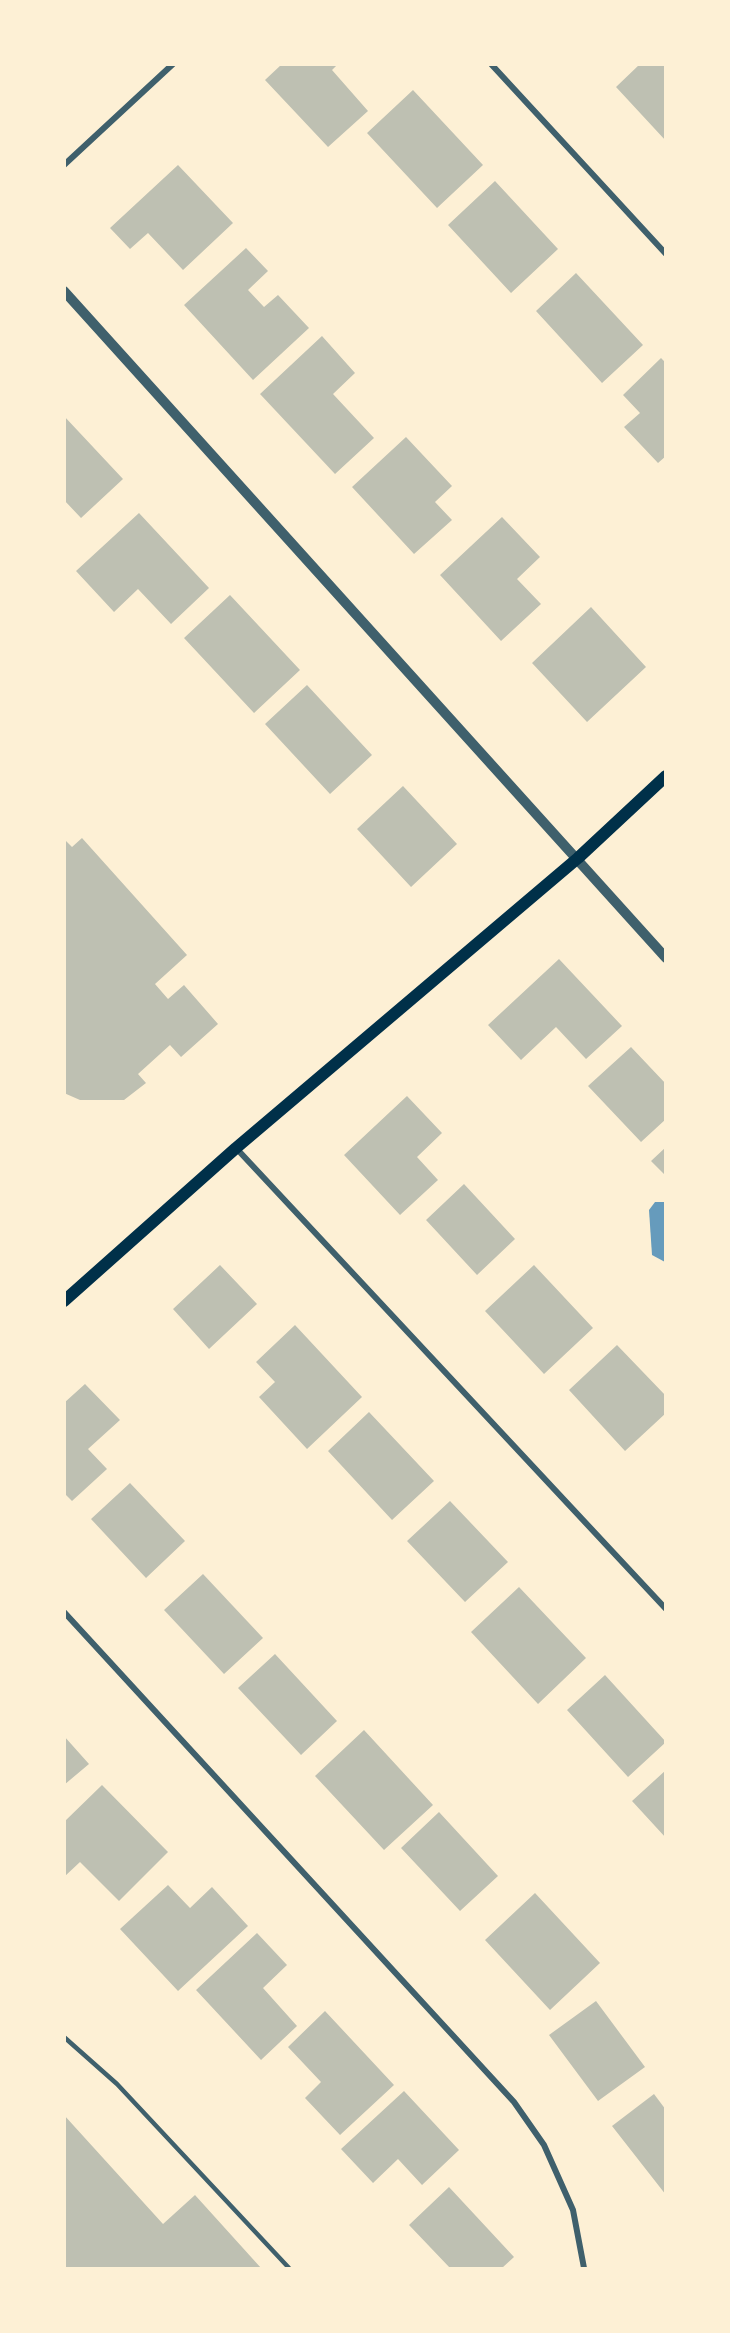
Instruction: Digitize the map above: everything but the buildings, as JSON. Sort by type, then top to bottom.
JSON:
[{"type":"main road","points":[[64,1301],[236,1148],[578,858],[666,776]]},
{"type":"street","points":[[64,165],[173,64]]},
{"type":"street","points":[[491,64],[666,254]]},
{"type":"street","points":[[64,291],[666,958]]},
{"type":"street","points":[[236,1148],[666,1609]]},
{"type":"street","points":[[64,1612],[513,2102],[544,2145],[573,2210],[584,2268]]},
{"type":"lane","points":[[64,2037],[117,2084],[289,2268]]},
{"type":"water","points":[[655,1202],[665,1202],[665,1262],[652,1255],[649,1210]]}]
